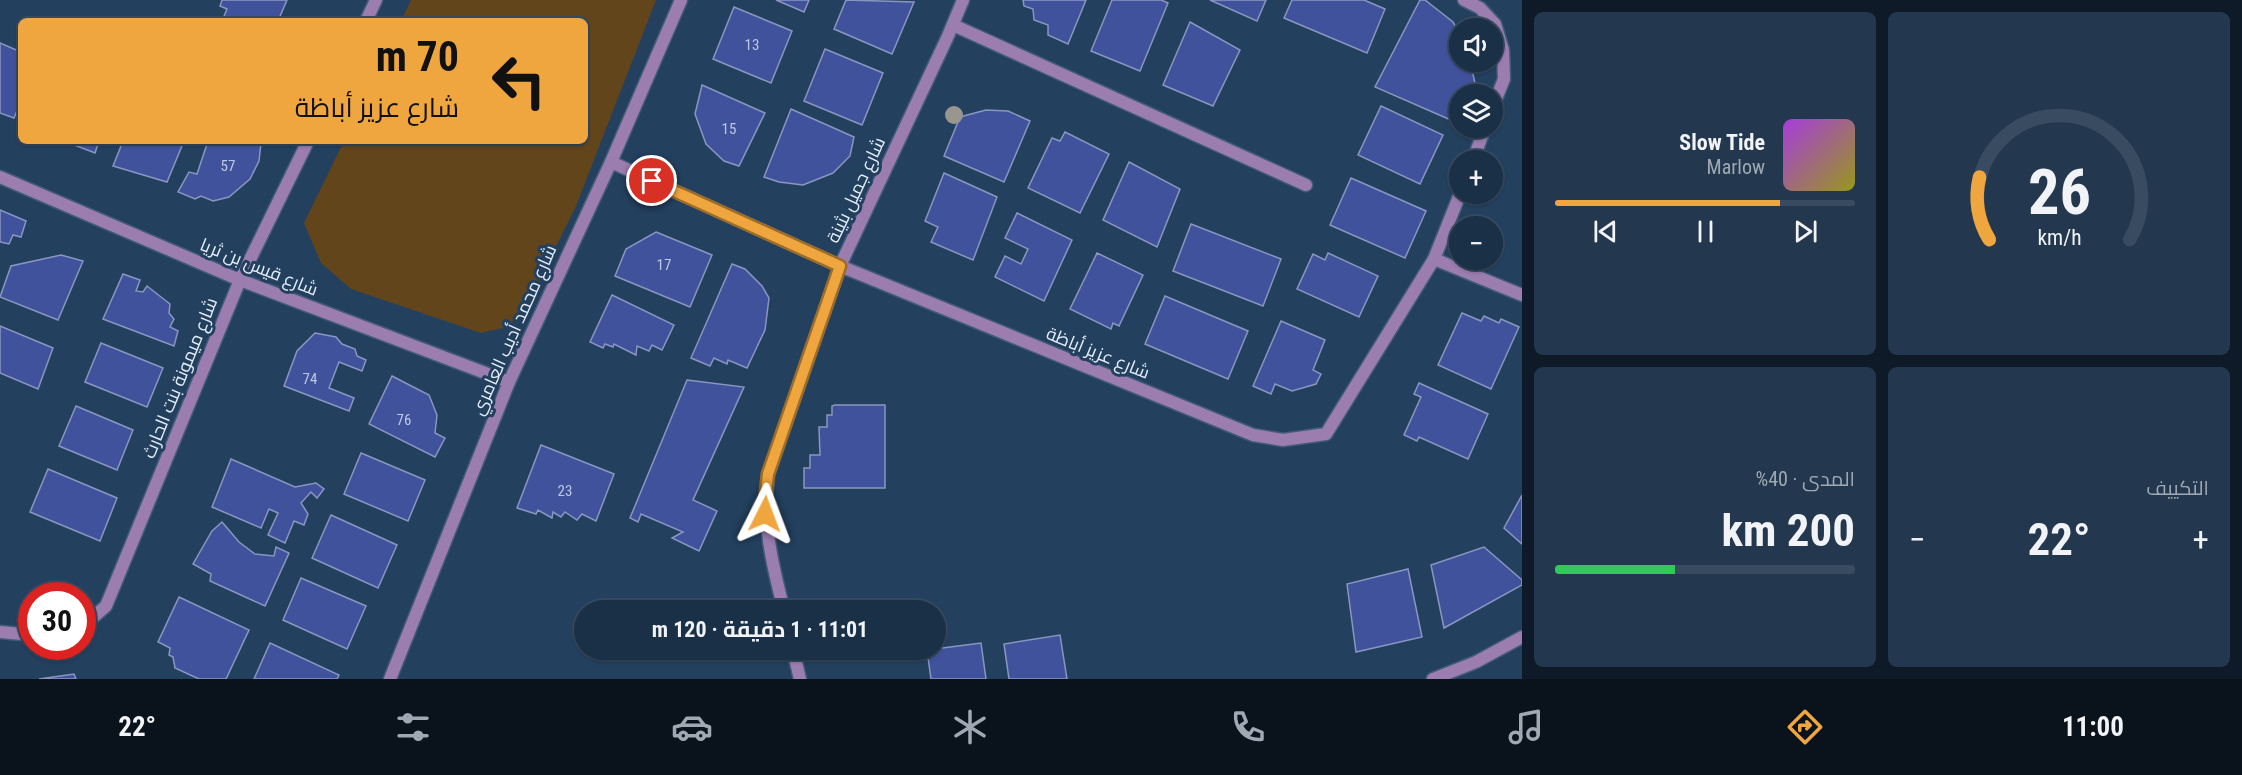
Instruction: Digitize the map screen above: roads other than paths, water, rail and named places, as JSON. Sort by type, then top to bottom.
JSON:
[{"type":"street","points":[[367,18],[376,0]]},
{"type":"street","name":"شارع محمد أديب العامري","points":[[390,679],[508,382],[611,162],[681,0]]},
{"type":"street","name":"شارع جميل بثينة","points":[[781,600],[772,564],[766,526],[765,501],[768,474],[840,266],[963,0]]},
{"type":"street","points":[[1464,0],[1480,8],[1495,24],[1503,50],[1502,84]]},
{"type":"street","points":[[953,25],[1306,185]]},
{"type":"street","name":"شارع ميمونة بنت الحارث","points":[[96,615],[106,606],[240,280],[307,144]]},
{"type":"street","name":"شارع عزيز أباظة","points":[[611,162],[840,266],[1253,435],[1283,440],[1326,434],[1434,259],[1456,204]]},
{"type":"street","name":"شارع قيس بن ثريا","points":[[0,177],[240,280],[508,382]]},
{"type":"street","points":[[1434,259],[1522,295]]},
{"type":"street","points":[[0,632],[18,634]]},
{"type":"street","points":[[1433,679],[1476,662],[1522,638]]},
{"type":"street","points":[[795,660],[800,679]]}]
